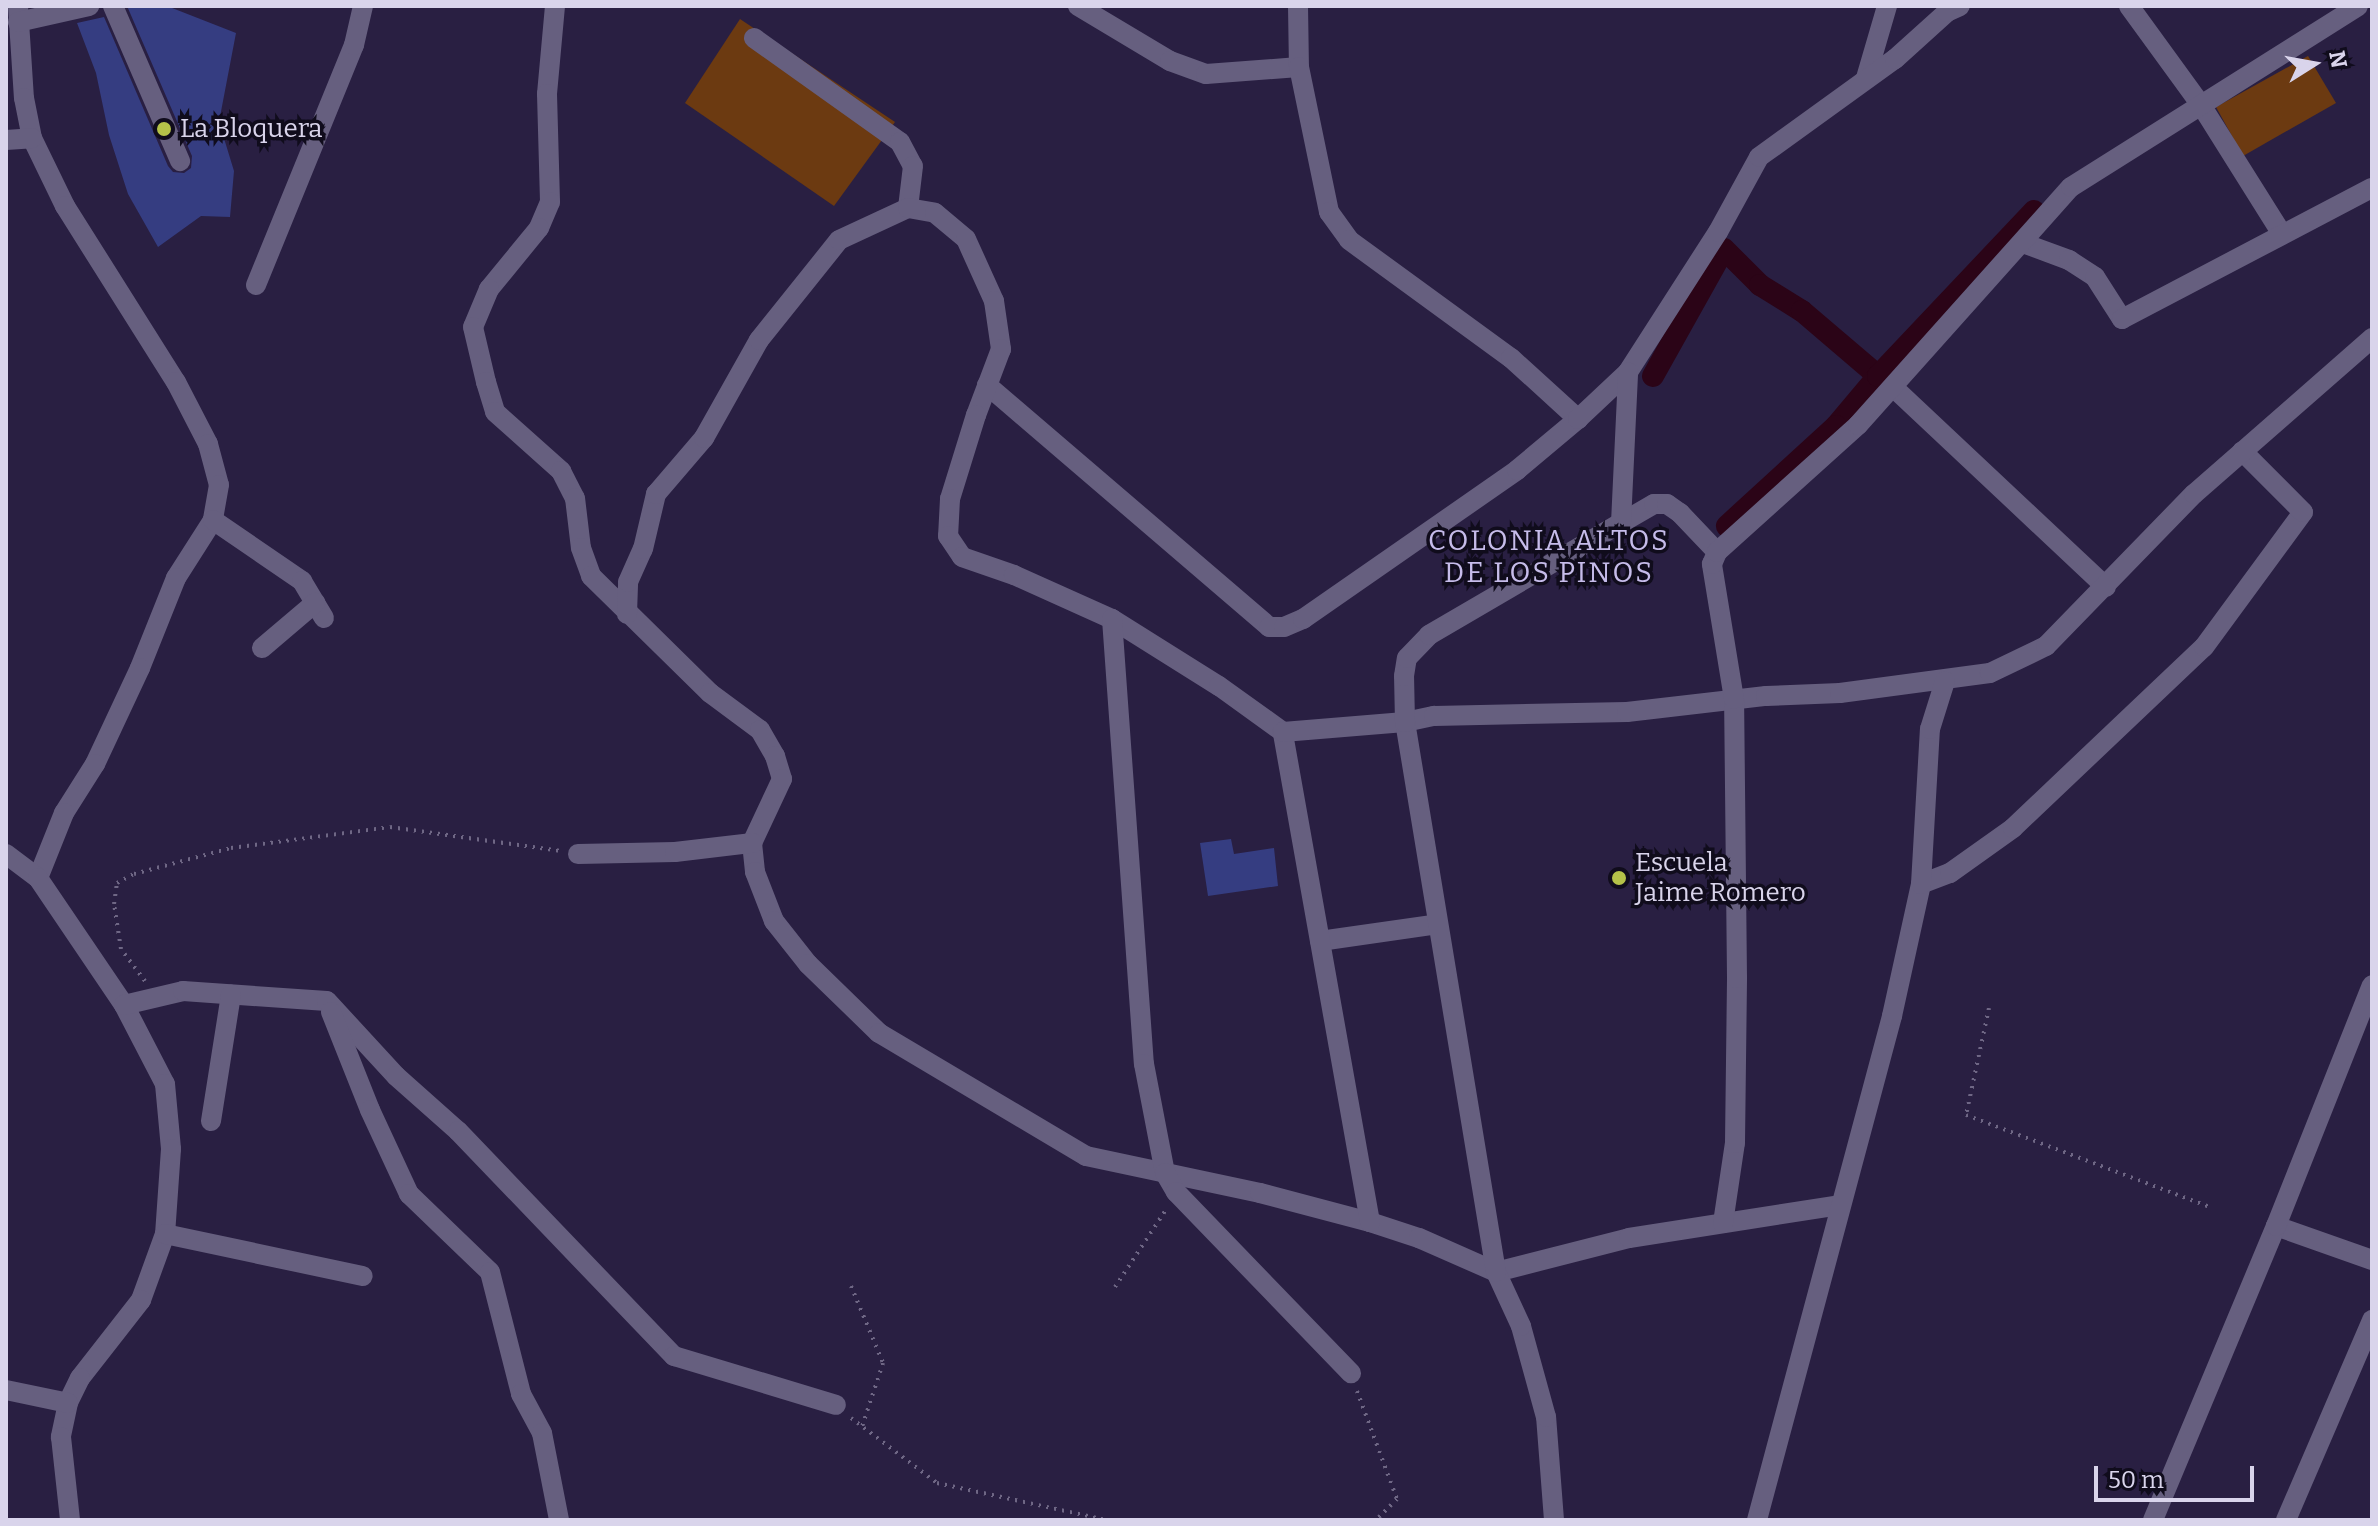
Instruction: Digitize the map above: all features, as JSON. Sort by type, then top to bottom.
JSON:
[{"type":"street","points":[[38,878],[64,813],[95,764],[140,668],[176,578],[213,520],[219,485],[208,444],[130,304],[65,206],[32,138],[24,98],[18,14],[89,6]]},
{"type":"street","points":[[113,6],[180,161]]},
{"type":"street","points":[[256,285],[354,45],[363,6]]},
{"type":"street","points":[[555,6],[547,94],[550,202],[539,228],[489,289],[473,327],[495,412],[561,471],[575,498],[581,548],[591,576],[710,693],[760,730],[775,756],[782,779],[752,843],[755,872],[774,921],[808,964],[879,1033],[1086,1156],[1370,1222],[1419,1238],[1496,1272],[1629,1238],[1839,1205]]},
{"type":"street","points":[[1078,6],[1170,61],[1206,74],[1299,67]]},
{"type":"street","points":[[1298,6],[1299,67],[1326,201],[1349,240],[1511,358],[1578,419]]},
{"type":"street","points":[[1866,78],[1887,6]]},
{"type":"street","points":[[987,385],[1269,627],[1284,627],[1303,619],[1517,470],[1578,419],[1628,372],[1718,232],[1759,157],[1895,59],[1947,12],[1960,6]]},
{"type":"street","points":[[2129,6],[2201,105],[2282,234]]},
{"type":"street","points":[[1723,1223],[1735,1143],[1734,699],[1712,564],[1717,552],[1858,425],[2071,187],[2358,6]]},
{"type":"street","points":[[754,38],[900,142],[913,166],[908,208]]},
{"type":"street","points":[[6,140],[32,138]]},
{"type":"street","points":[[2023,243],[2069,260],[2095,277],[2122,319],[2372,188]]},
{"type":"street","points":[[627,614],[628,582],[643,549],[656,494],[704,438],[759,340],[839,240],[908,208],[935,213],[966,239],[994,301],[1001,349],[950,499],[948,536],[962,557],[1014,575],[1112,619],[1219,686],[1283,732],[1405,722],[1434,716],[1627,712],[1734,699],[1840,693],[1990,673],[2046,646],[2194,494],[2372,338]]},
{"type":"street","points":[[1621,523],[1628,372]]},
{"type":"street","points":[[1893,387],[2106,587]]},
{"type":"street","points":[[1921,884],[1950,873],[2013,828],[2204,647],[2303,512],[2242,451]]},
{"type":"street","points":[[1554,1520],[1546,1417],[1521,1326],[1496,1272],[1405,722],[1404,676],[1407,658],[1419,644],[1654,504],[1667,504],[1680,513],[1717,552]]},
{"type":"street","points":[[213,520],[302,581],[320,610],[262,648]]},
{"type":"street","points":[[1112,619],[1144,1064],[1165,1173],[1176,1192],[1351,1373]]},
{"type":"street","points":[[1757,1520],[1892,1016],[1921,884],[1930,729],[1945,681]]},
{"type":"street","points":[[1283,732],[1370,1222]]},
{"type":"street","points":[[578,854],[675,852],[752,843]]},
{"type":"street","points":[[6,854],[38,878],[124,1005],[165,1084],[171,1149],[165,1234],[141,1300],[80,1378],[68,1403],[61,1437],[70,1520]]},
{"type":"street","points":[[1320,941],[1438,924]]},
{"type":"street","points":[[2153,1520],[2276,1226],[2372,985]]},
{"type":"street","points":[[124,1005],[183,991],[327,1001],[396,1076],[458,1131],[674,1356],[836,1405]]},
{"type":"street","points":[[211,1121],[231,995]]},
{"type":"street","points":[[327,1001],[370,1110],[409,1194],[490,1272],[521,1394],[542,1433],[559,1520]]},
{"type":"street","points":[[2276,1226],[2372,1260]]},
{"type":"street","points":[[165,1234],[363,1276]]},
{"type":"street","points":[[2286,1520],[2372,1320]]},
{"type":"street","points":[[6,1390],[68,1403]]},
{"type":"path","points":[[156,995],[121,949],[114,904],[117,883],[134,874],[231,848],[390,827],[578,854]]},
{"type":"path","points":[[1989,1008],[1966,1115],[2212,1208]]},
{"type":"path","points":[[1115,1287],[1176,1192]]},
{"type":"path","points":[[851,1286],[883,1363],[862,1427]]},
{"type":"path","points":[[1351,1373],[1397,1499],[1376,1520]]},
{"type":"path","points":[[836,1405],[937,1483],[1106,1520]]},
{"type":"shaded area","points":[[740,19],[895,122],[834,206],[685,103]]},
{"type":"shaded area","points":[[2308,56],[2336,103],[2243,156],[2216,107]]},
{"type":"building","name":"La Bloquera","points":[[127,6],[167,6],[236,33],[219,122],[234,171],[230,217],[201,216],[158,247],[128,194],[109,135],[96,73],[77,23],[104,17],[168,166],[173,172],[184,173],[191,168],[192,156]]},
{"type":"building","points":[[1231,839],[1234,854],[1274,848],[1278,886],[1208,896],[1200,843]]},
{"type":"waterway","points":[[1887,384],[1878,376],[2034,211]]},
{"type":"waterway","points":[[1653,376],[1724,249],[1760,285],[1802,311],[1878,376],[1836,426],[1727,526]]},
{"type":"place","name":"La Bloquera","points":[[164,129]]},
{"type":"place","name":"Escuela Jaime Romero","points":[[1619,878]]},
{"type":"district","name":"COLONIA ALTOS DE LOS PINOS","points":[[1549,557]]}]
